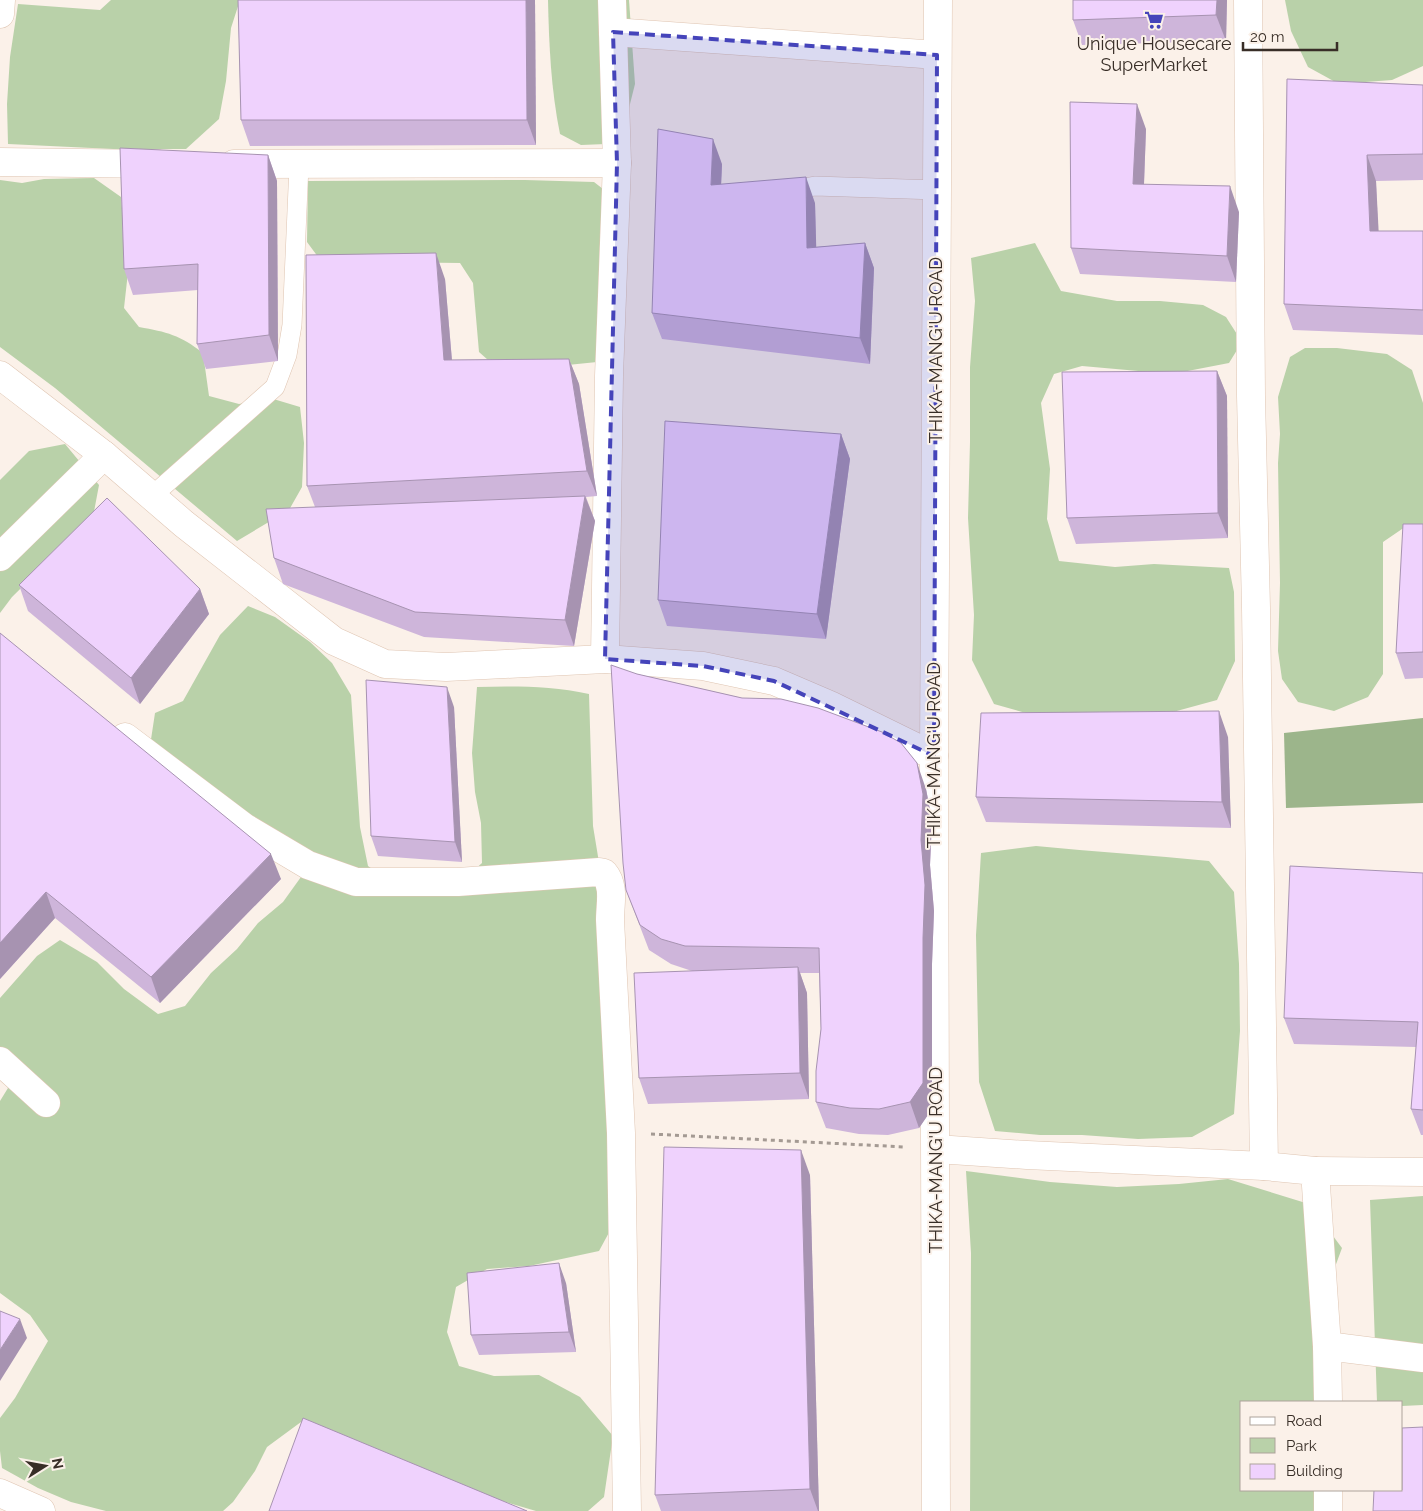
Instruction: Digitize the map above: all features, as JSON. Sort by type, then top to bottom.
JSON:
[{"type":"main road","points":[[0,14],[1,0]]},
{"type":"main road","points":[[605,659],[609,376],[617,163],[612,0]]},
{"type":"main road","name":"THIKA-MANG'U ROAD","points":[[936,1511],[934,756],[938,0]]},
{"type":"main road","points":[[1248,0],[1250,396],[1257,628],[1264,1166]]},
{"type":"main road","points":[[613,32],[937,55]]},
{"type":"main road","points":[[0,162],[299,165],[617,163]]},
{"type":"main road","points":[[0,375],[104,455],[184,524],[334,642],[384,664],[446,667],[605,659],[703,666],[774,681],[830,705],[934,756]]},
{"type":"main road","points":[[0,557],[104,455]]},
{"type":"main road","points":[[109,724],[244,827],[308,865],[356,882],[458,882],[604,872],[610,883],[611,890],[610,920],[621,1133],[627,1511]]},
{"type":"main road","points":[[0,1062],[46,1103]]},
{"type":"main road","points":[[936,1149],[1037,1156],[1264,1166],[1315,1171],[1423,1172]]},
{"type":"main road","points":[[1315,1171],[1327,1346],[1328,1401]]},
{"type":"main road","points":[[1327,1346],[1423,1358]]},
{"type":"main road","points":[[1328,1491],[1328,1511]]},
{"type":"main road","points":[[0,1493],[42,1511]]},
{"type":"lane","points":[[152,496],[274,387],[287,355],[292,325],[299,165]]},
{"type":"lane","points":[[786,196],[799,189],[815,186],[937,190]]},
{"type":"path","points":[[621,1133],[936,1149]]},
{"type":"highlighted area","points":[[613,32],[937,55],[934,756],[774,681],[703,666],[605,659],[617,163]]},
{"type":"green space","points":[[111,0],[240,0],[231,28],[226,81],[219,119],[186,149],[113,149],[8,144],[7,104],[10,57],[18,4],[100,10]]},
{"type":"green space","points":[[548,0],[629,0],[635,84],[624,128],[606,144],[581,145],[560,134],[554,101]]},
{"type":"green space","points":[[1285,0],[1423,0],[1423,66],[1392,80],[1339,84],[1308,67],[1291,31]]},
{"type":"green space","points":[[94,178],[121,197],[128,272],[124,308],[139,327],[173,335],[203,353],[209,396],[239,404],[270,398],[300,407],[304,443],[302,487],[289,510],[237,541],[55,388],[0,347],[0,180],[22,183],[44,179]]},
{"type":"green space","points":[[525,180],[594,182],[621,203],[607,361],[528,369],[497,368],[479,352],[473,283],[460,263],[382,262],[324,265],[307,242],[308,181]]},
{"type":"green space","points":[[1035,243],[1061,291],[1117,301],[1160,301],[1203,305],[1226,317],[1242,342],[1229,363],[1172,374],[1082,366],[1054,374],[1041,403],[1050,469],[1047,519],[1059,561],[1115,567],[1154,564],[1229,568],[1234,592],[1235,661],[1217,700],[1162,715],[1033,715],[994,704],[972,660],[974,615],[968,518],[970,367],[975,301],[971,258]]},
{"type":"green space","points":[[1305,348],[1337,348],[1387,354],[1412,370],[1423,403],[1423,524],[1402,529],[1383,542],[1383,674],[1368,697],[1334,711],[1298,702],[1282,679],[1278,651],[1280,583],[1278,463],[1280,434],[1278,397],[1290,357]]},
{"type":"green space","points":[[65,444],[99,485],[93,517],[12,597],[0,613],[0,480],[29,451]]},
{"type":"green space","points":[[248,606],[275,617],[310,642],[332,663],[351,695],[360,827],[368,866],[386,879],[462,881],[482,863],[481,823],[475,792],[472,753],[477,687],[533,687],[589,694],[593,826],[603,887],[619,1214],[599,1251],[529,1266],[487,1269],[456,1287],[447,1332],[459,1366],[494,1376],[539,1375],[580,1397],[613,1436],[604,1497],[588,1511],[536,1511],[459,1488],[355,1440],[301,1422],[267,1447],[255,1471],[233,1502],[223,1511],[106,1511],[71,1502],[38,1488],[2,1468],[0,1418],[15,1398],[48,1341],[30,1315],[0,1293],[0,1101],[8,1088],[0,1061],[0,998],[37,956],[60,940],[97,962],[124,989],[158,1014],[185,1006],[211,973],[237,949],[258,923],[283,902],[306,870],[150,746],[155,713],[183,701],[220,635]]},
{"type":"green space","points":[[1423,718],[1423,803],[1286,808],[1284,733]]},
{"type":"green space","points":[[1036,846],[1209,861],[1234,892],[1239,964],[1240,1031],[1234,1114],[1192,1137],[1138,1139],[995,1131],[979,1082],[976,935],[981,853]]},
{"type":"green space","points":[[966,1171],[1050,1182],[1117,1187],[1228,1179],[1309,1204],[1342,1248],[1318,1313],[1325,1401],[1240,1401],[1240,1491],[1327,1491],[1322,1511],[970,1511],[971,1253]]},
{"type":"green space","points":[[1423,1196],[1423,1405],[1403,1406],[1403,1401],[1377,1401],[1370,1200]]},
{"type":"building","points":[[238,0],[526,0],[527,120],[241,120]]},
{"type":"building","points":[[1073,0],[1217,0],[1216,15],[1073,20]]},
{"type":"building","points":[[1287,79],[1423,85],[1423,154],[1367,155],[1370,231],[1423,231],[1423,310],[1284,304]]},
{"type":"building","points":[[1070,102],[1137,104],[1133,184],[1230,186],[1227,256],[1071,248]]},
{"type":"building","points":[[658,129],[713,139],[711,185],[806,177],[807,248],[865,243],[860,338],[652,313]]},
{"type":"building","points":[[120,148],[268,155],[269,335],[197,344],[198,264],[124,269]]},
{"type":"building","points":[[436,253],[444,360],[569,359],[587,471],[307,486],[306,255]]},
{"type":"building","points":[[1217,371],[1218,513],[1067,518],[1062,372]]},
{"type":"building","points":[[665,421],[841,434],[817,614],[658,600]]},
{"type":"building","points":[[585,496],[565,620],[415,612],[274,558],[266,509]]},
{"type":"building","points":[[107,498],[200,589],[131,678],[19,585]]},
{"type":"building","points":[[1403,524],[1423,524],[1423,652],[1396,653]]},
{"type":"building","points":[[0,633],[271,854],[151,977],[46,892],[0,943]]},
{"type":"building","points":[[611,665],[637,674],[742,698],[781,699],[818,708],[882,732],[901,743],[917,763],[923,794],[921,840],[925,885],[923,1083],[910,1102],[879,1109],[850,1108],[816,1102],[816,1071],[821,1029],[819,948],[685,946],[661,939],[640,925],[626,890]]},
{"type":"building","points":[[366,680],[447,687],[455,842],[371,836]]},
{"type":"building","points":[[1219,711],[1222,802],[976,797],[981,713]]},
{"type":"building","points":[[1290,866],[1423,873],[1423,1110],[1411,1109],[1418,1022],[1284,1018]]},
{"type":"building","points":[[798,967],[800,1073],[639,1078],[634,973]]},
{"type":"building","points":[[664,1147],[801,1150],[810,1489],[655,1495]]},
{"type":"building","points":[[559,1263],[569,1332],[471,1335],[467,1273]]},
{"type":"building","points":[[0,1311],[20,1319],[0,1350]]},
{"type":"building","points":[[303,1418],[527,1511],[269,1511]]},
{"type":"building","points":[[1423,1427],[1423,1511],[1373,1511],[1374,1491],[1403,1491],[1403,1428]]},
{"type":"place","name":"Unique Housecare SuperMarket","points":[[1154,20]]}]
